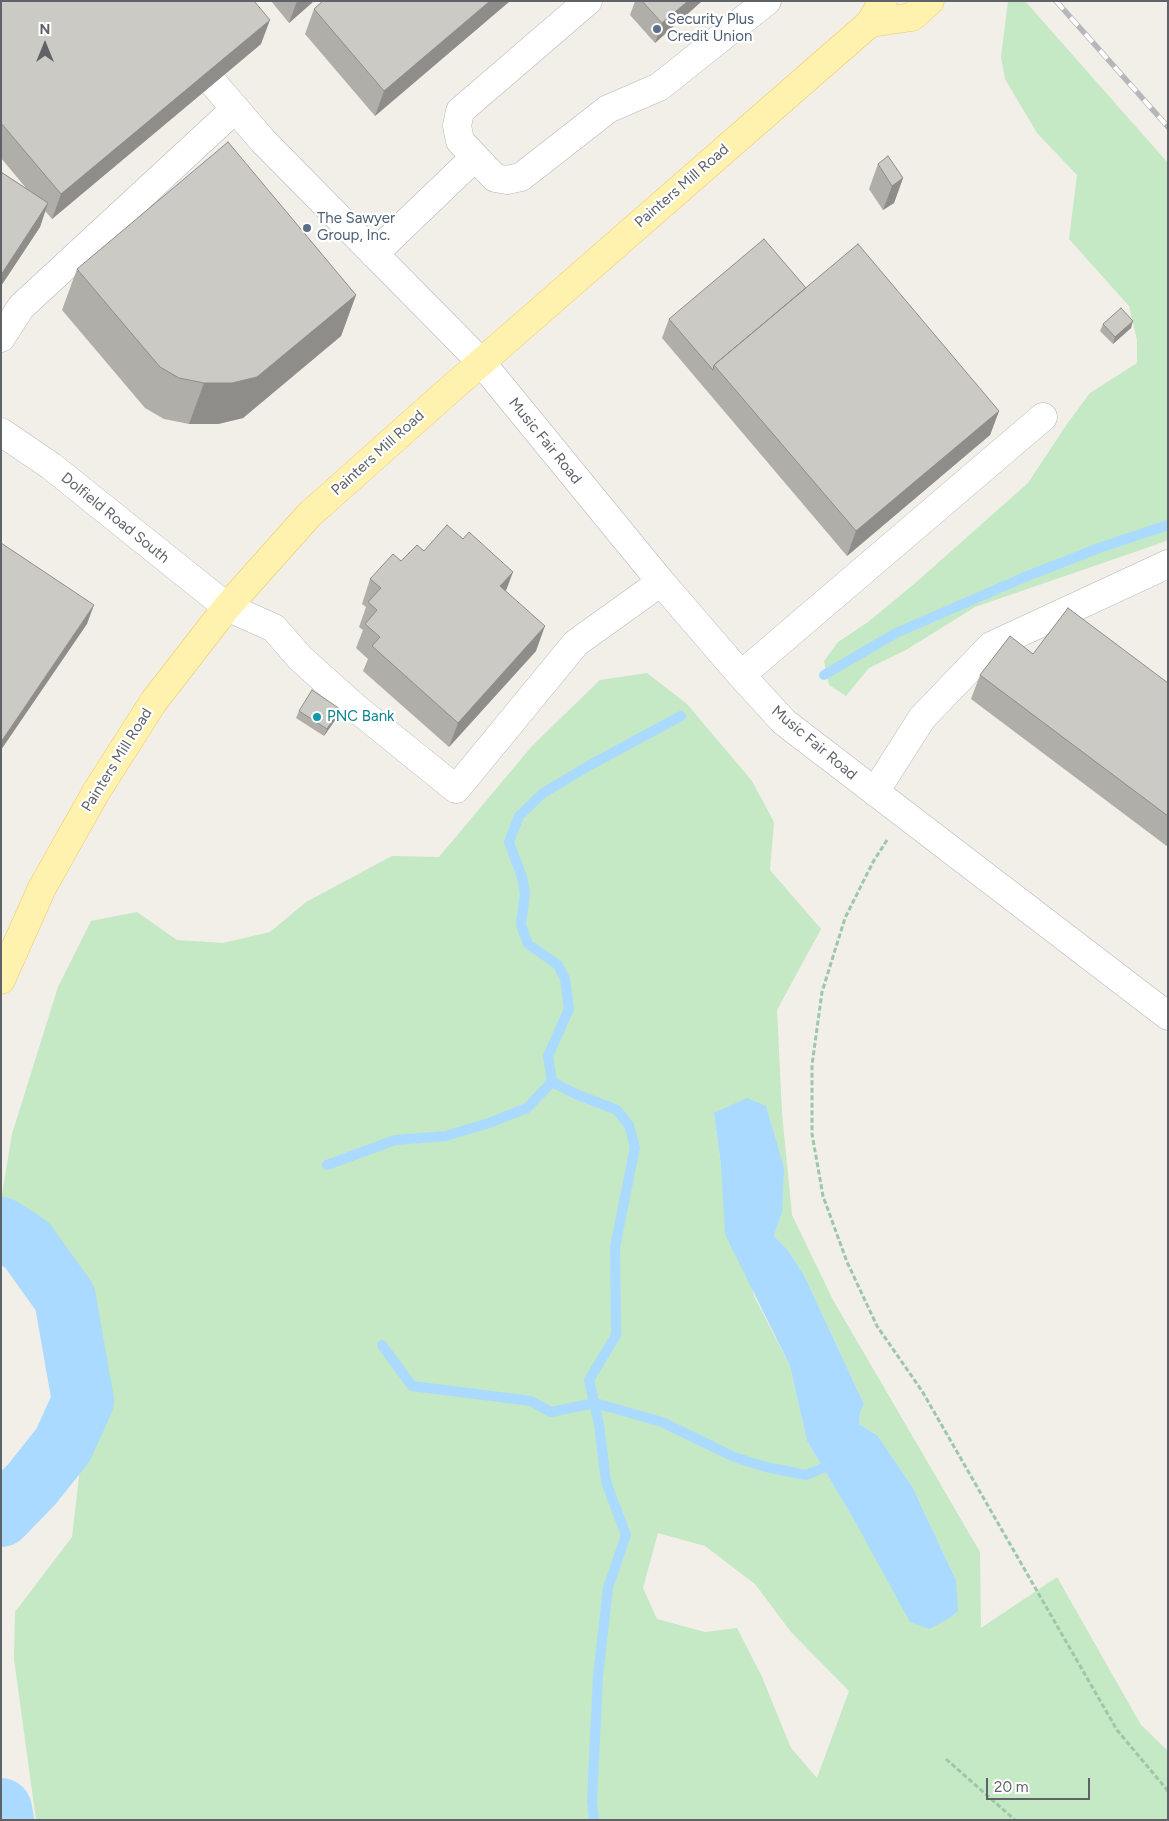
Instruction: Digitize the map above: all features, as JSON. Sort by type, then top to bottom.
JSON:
[{"type":"main road","name":"Painters Mill Road","points":[[1,980],[42,888],[96,792],[154,701],[226,607],[309,516],[876,12],[912,17],[930,1]]},
{"type":"street","points":[[588,1],[460,111],[457,126],[460,141],[495,178],[507,180],[521,177],[608,109],[660,86],[767,1]]},
{"type":"street","name":"Music Fair Road","points":[[214,84],[263,141],[480,362],[661,582],[784,722],[1168,1016]]},
{"type":"street","points":[[1,338],[21,307],[235,109]]},
{"type":"street","points":[[374,254],[475,157]]},
{"type":"street","points":[[741,675],[1043,417]]},
{"type":"street","name":"Dolfield Road South","points":[[1,432],[51,466],[226,607],[274,628],[300,658],[357,709],[456,789],[576,644],[661,582]]},
{"type":"street","points":[[875,792],[922,718],[991,646],[1168,564]]},
{"type":"path","points":[[903,814],[873,862],[845,918],[822,992],[812,1065],[812,1134],[823,1196],[847,1262],[877,1326],[922,1391],[1117,1730],[1168,1791]]},
{"type":"path","points":[[946,1759],[1015,1820]]},
{"type":"green space","points":[[1008,1],[1025,1],[1168,163],[1168,540],[975,607],[906,650],[869,668],[846,696],[829,685],[824,661],[838,642],[868,622],[913,585],[1028,483],[1090,393],[1137,363],[1137,340],[1129,306],[1069,239],[1077,175],[1037,133],[1005,79],[1001,57]]},
{"type":"green space","points":[[647,673],[687,704],[752,781],[774,822],[770,870],[821,929],[777,1010],[782,1113],[792,1215],[833,1300],[980,1552],[981,1628],[1057,1577],[1141,1725],[1168,1751],[1168,1820],[36,1820],[14,1659],[15,1612],[72,1537],[94,1348],[87,1301],[1,1208],[1,1200],[12,1134],[58,987],[91,921],[137,912],[177,940],[223,943],[270,932],[306,902],[392,856],[439,857],[532,746],[600,680]],"holes":[[[714,1113],[782,1213],[774,1236],[787,1249],[804,1275],[864,1404],[860,1413],[859,1424],[877,1435],[912,1486],[956,1580],[857,1525],[807,1441],[790,1366],[754,1296],[721,1166]],[[658,1533],[705,1546],[755,1584],[791,1632],[849,1691],[817,1778],[791,1748],[762,1677],[737,1628],[705,1632],[657,1619],[643,1588]]]},
{"type":"water","points":[[747,1098],[766,1106],[784,1168],[782,1213],[774,1236],[787,1249],[804,1275],[864,1404],[860,1413],[859,1424],[877,1435],[912,1486],[956,1580],[958,1611],[948,1619],[929,1629],[910,1622],[857,1525],[807,1441],[790,1366],[725,1234],[721,1166],[714,1113]]},
{"type":"building","points":[[1,1],[254,1],[270,20],[61,194],[1,123]]},
{"type":"building","points":[[323,1],[490,1],[384,91],[314,9]]},
{"type":"building","points":[[642,1],[688,1],[662,23]]},
{"type":"building","points":[[228,142],[356,295],[257,377],[232,383],[204,383],[179,378],[160,367],[77,269]]},
{"type":"building","points":[[888,156],[903,178],[892,186],[878,164]]},
{"type":"building","points":[[1,172],[48,203],[1,275]]},
{"type":"building","points":[[764,239],[806,288],[714,365],[713,370],[669,319]]},
{"type":"building","points":[[858,244],[999,411],[856,531],[714,365]]},
{"type":"building","points":[[1121,308],[1133,321],[1115,337],[1103,324]]},
{"type":"building","points":[[447,525],[463,539],[469,532],[513,572],[500,586],[545,626],[458,723],[372,646],[380,637],[365,624],[377,610],[368,602],[381,588],[370,579],[393,554],[401,561],[417,545],[424,551]]},
{"type":"building","points":[[1,543],[94,605],[1,742]]},
{"type":"building","points":[[1068,608],[1168,683],[1168,816],[980,675],[1010,636],[1033,654]]},
{"type":"building","name":"PNC Bank","points":[[312,690],[340,709],[327,729],[299,711]]},
{"type":"waterway","points":[[824,675],[896,633],[1025,577],[1099,548],[1168,525]]},
{"type":"waterway","points":[[594,1820],[592,1801],[598,1676],[608,1588],[626,1535],[606,1482],[599,1424],[589,1380],[616,1335],[615,1247],[635,1147],[629,1125],[617,1110],[578,1095],[552,1082],[548,1056],[569,1009],[565,979],[558,965],[528,944],[521,925],[525,893],[522,877],[509,842],[519,816],[543,793],[681,716]]},
{"type":"waterway","points":[[327,1165],[395,1140],[446,1136],[489,1123],[527,1108],[552,1082]]},
{"type":"waterway","points":[[1,1228],[27,1245],[65,1298],[83,1401],[63,1445],[32,1484],[1,1516]]},
{"type":"waterway","points":[[382,1345],[412,1386],[531,1401],[551,1412],[595,1403],[662,1422],[734,1457],[766,1467],[806,1475],[835,1463]]},
{"type":"waterway","points":[[1,1809],[3,1820]]},
{"type":"railway","points":[[1056,1],[1168,127]]},
{"type":"place","name":"Security Plus Credit Union","points":[[657,29]]},
{"type":"place","name":"The Sawyer Group, Inc.","points":[[307,228]]},
{"type":"place","name":"PNC Bank","points":[[317,717]]}]
